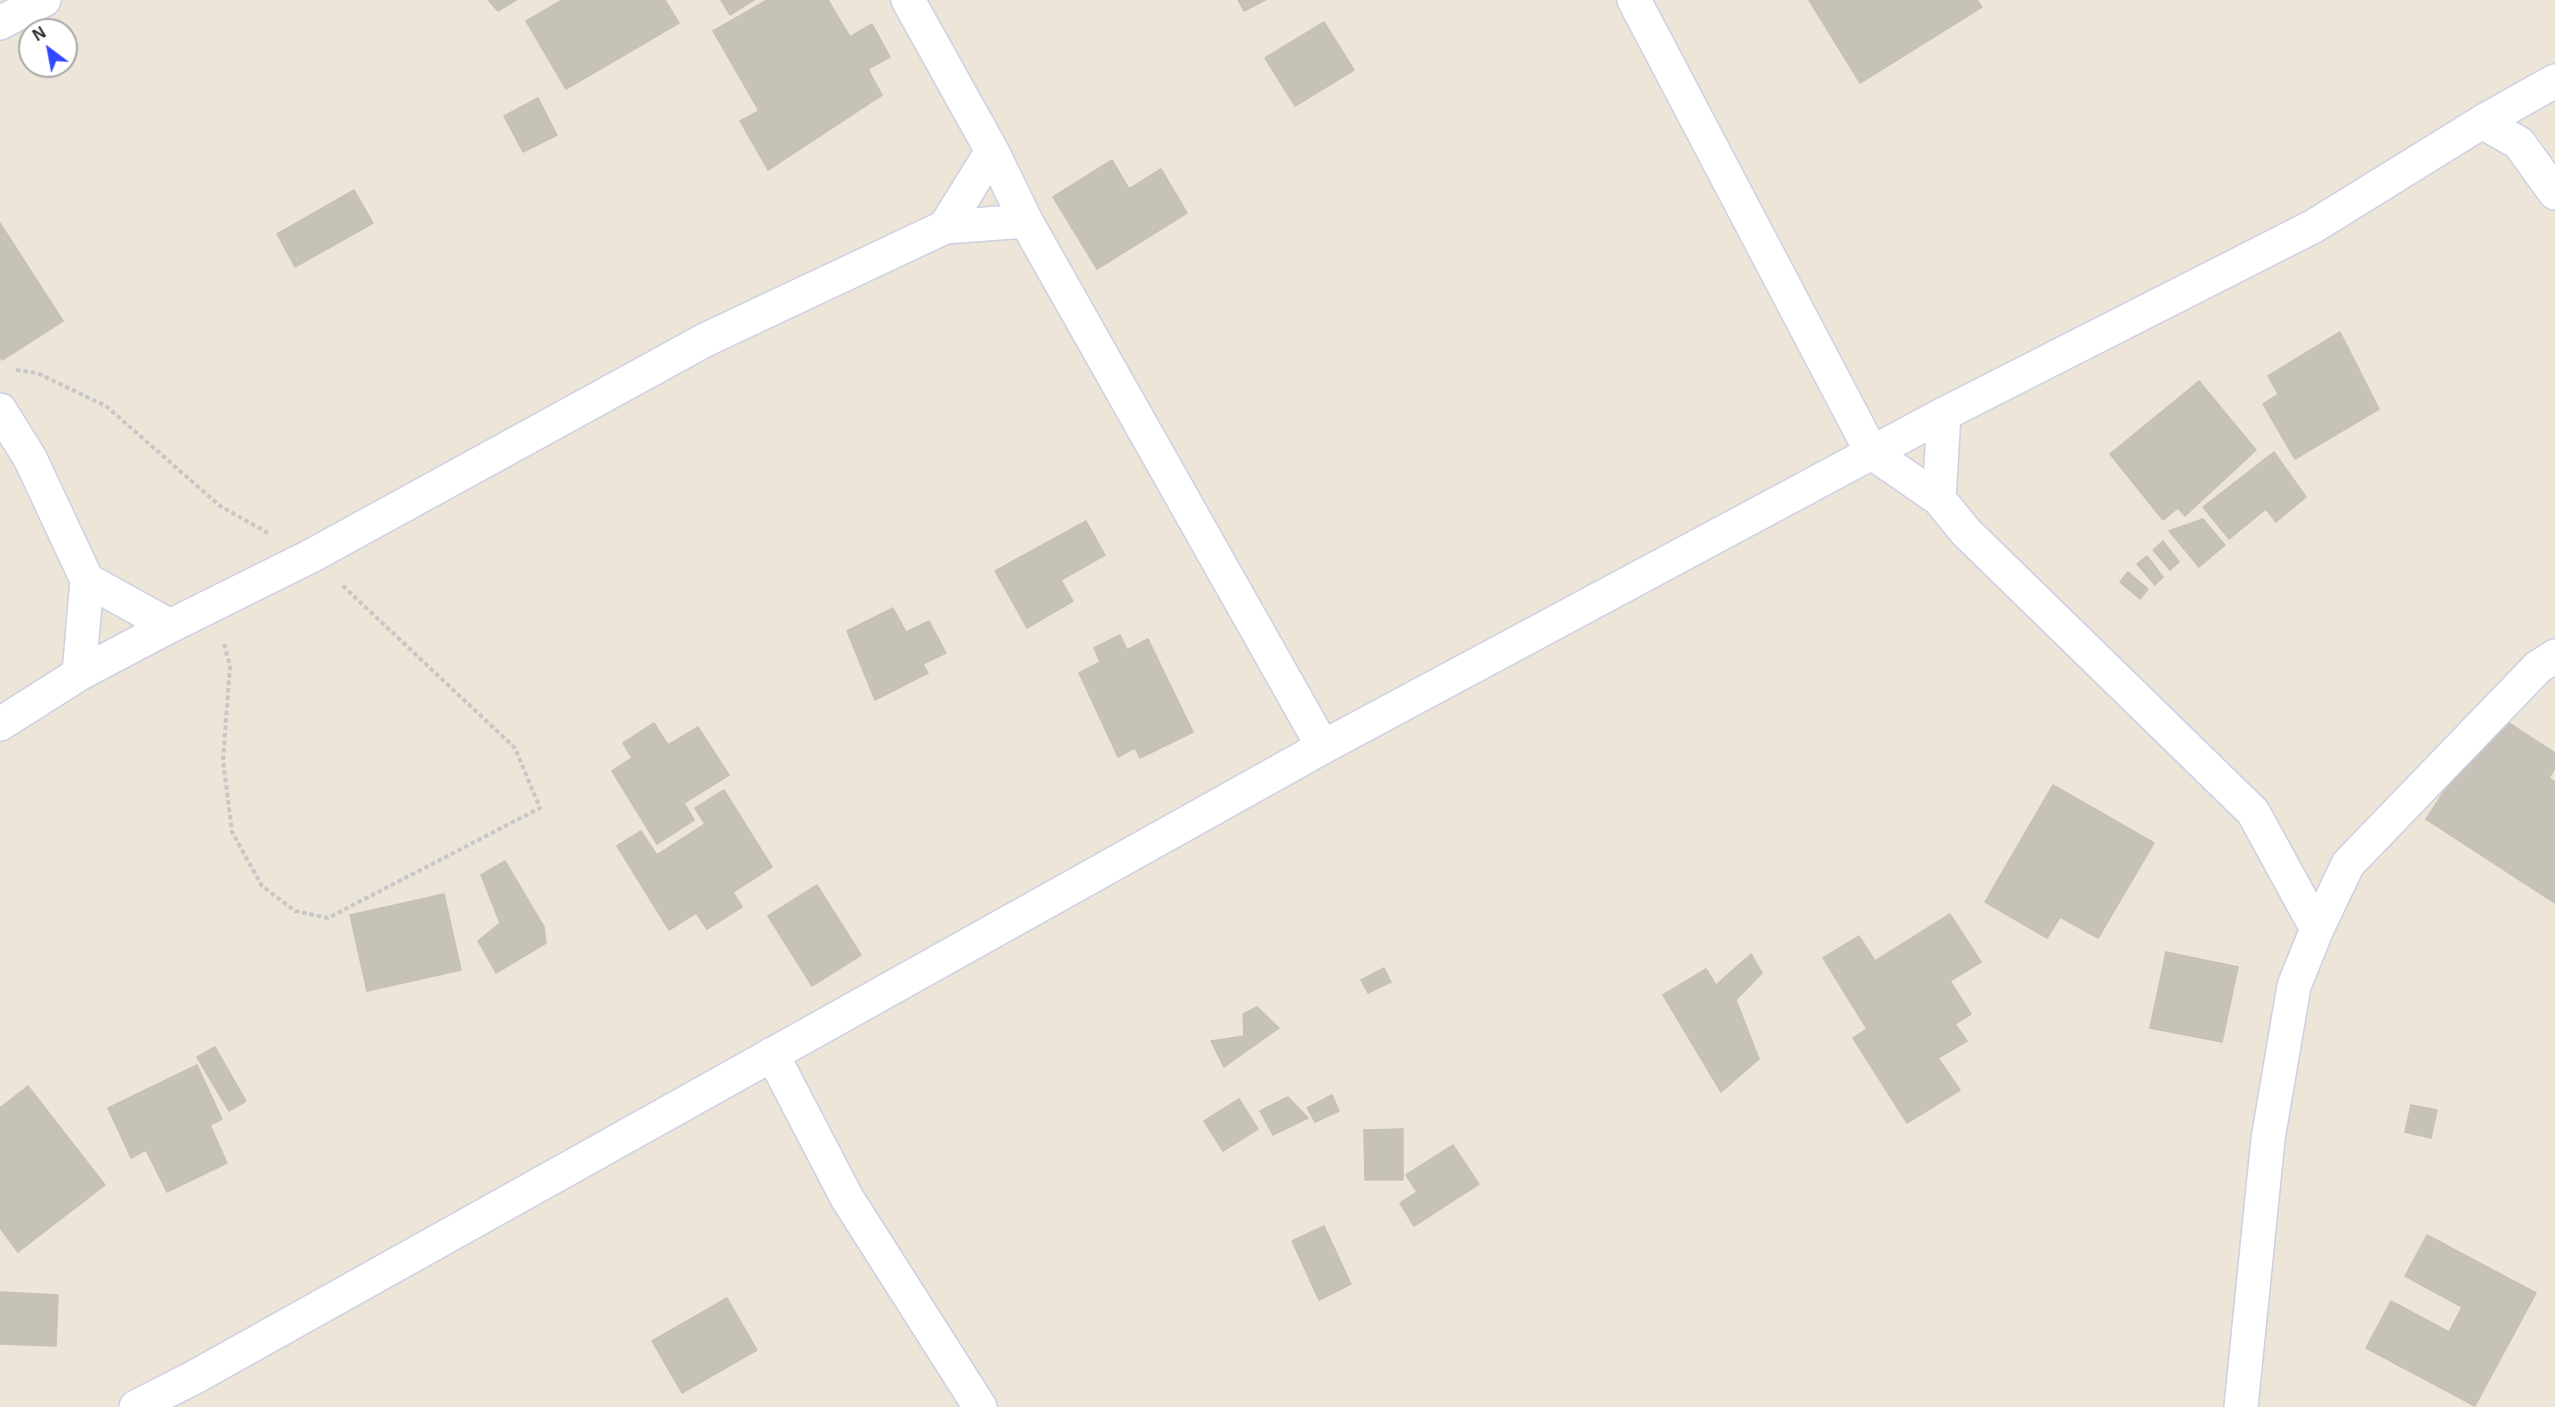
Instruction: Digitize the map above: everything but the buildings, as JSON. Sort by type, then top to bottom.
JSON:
[{"type":"street","points":[[0,22],[44,0]]},
{"type":"street","points":[[908,0],[992,151],[1026,221],[1323,747]]},
{"type":"street","points":[[1634,0],[1872,453],[1938,500],[1966,532],[2253,812],[2317,929]]},
{"type":"street","points":[[136,1407],[194,1378],[1323,747],[1944,414],[2314,226],[2555,81]]},
{"type":"street","points":[[2482,123],[2519,143],[2555,193]]},
{"type":"street","points":[[945,227],[992,151]]},
{"type":"street","points":[[0,724],[79,674],[311,556],[705,340],[945,227],[1026,221]]},
{"type":"street","points":[[0,410],[30,459],[87,580],[79,674]]},
{"type":"street","points":[[1938,500],[1944,414]]},
{"type":"street","points":[[87,580],[170,626]]},
{"type":"street","points":[[2241,1407],[2268,1139],[2294,986],[2317,929],[2348,864],[2538,667],[2555,656]]},
{"type":"street","points":[[772,1054],[847,1198],[980,1407]]},
{"type":"path","points":[[9,369],[37,373],[106,405],[220,506],[311,556],[515,748],[540,808],[328,918],[295,910],[261,886],[232,832],[224,760],[230,666],[213,604]]}]
